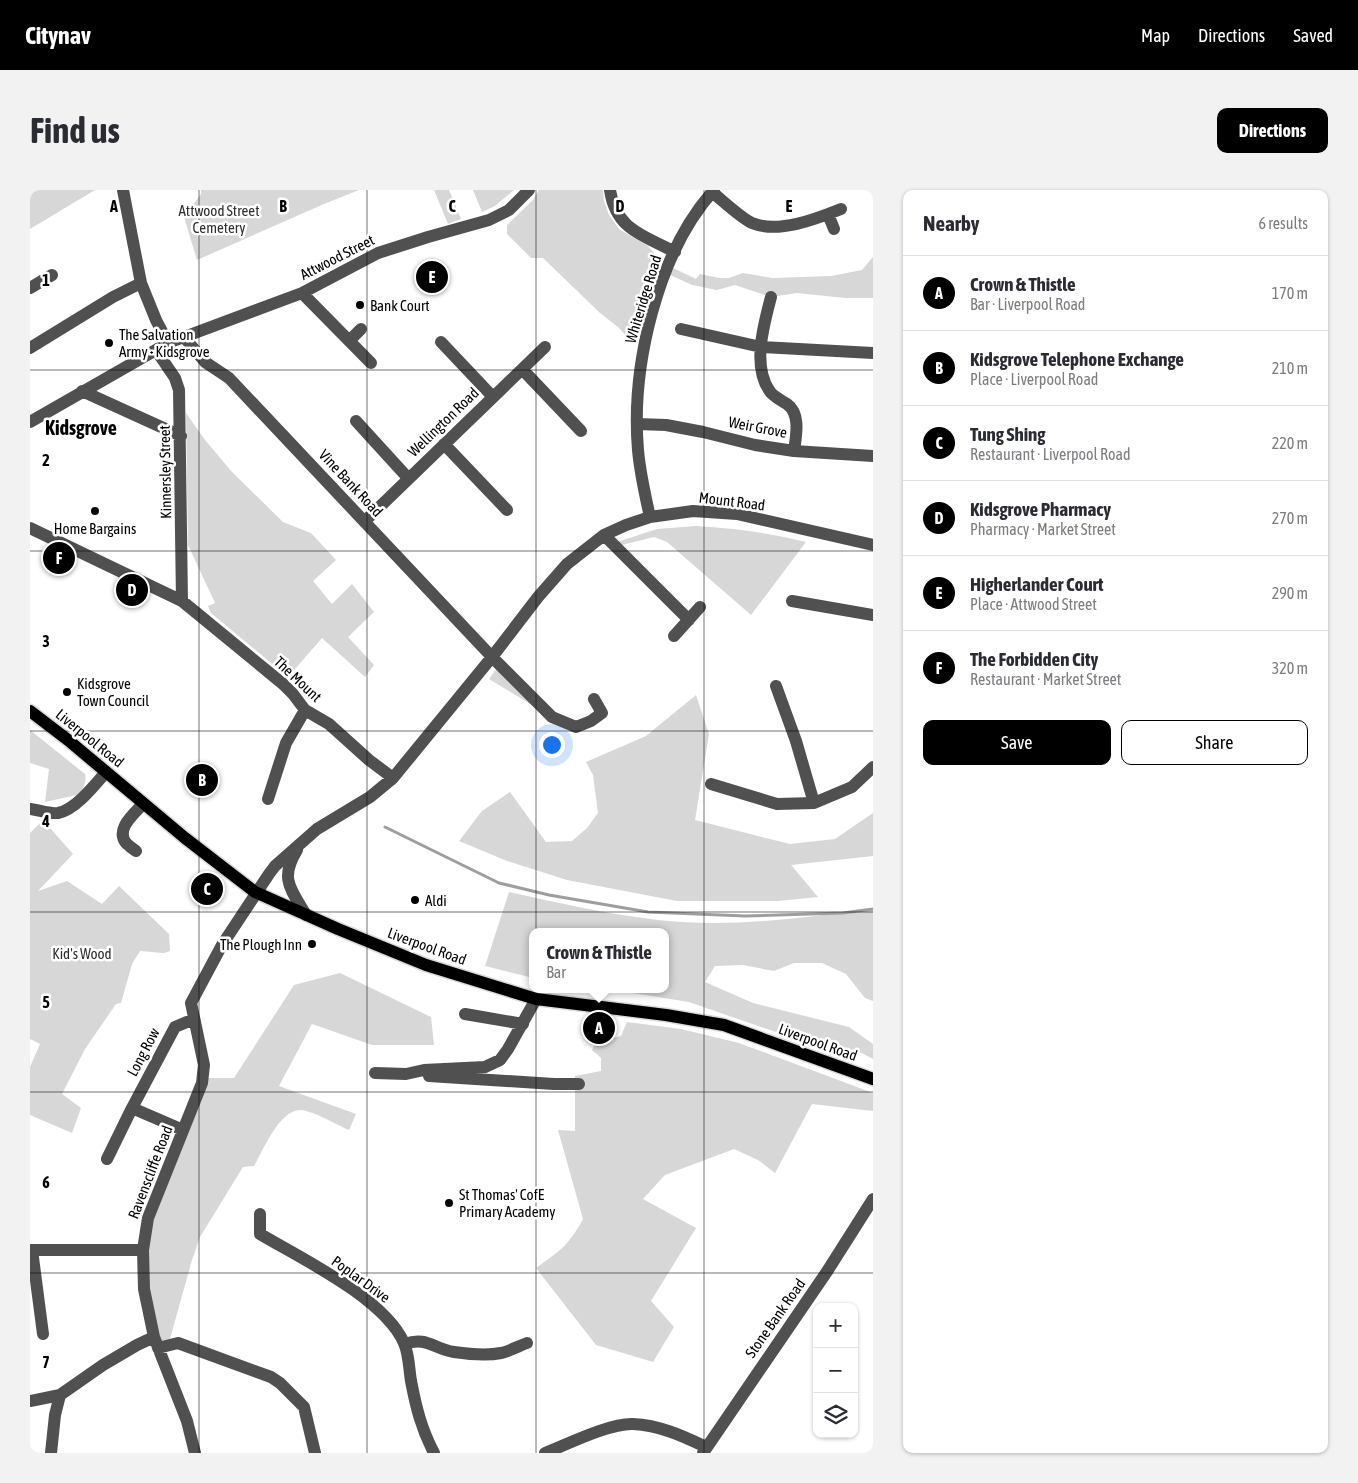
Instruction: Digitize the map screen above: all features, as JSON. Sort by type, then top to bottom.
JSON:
[{"type":"main road","name":"Liverpool Road","points":[[30,711],[68,740],[143,804],[256,892],[306,915],[426,965],[536,999],[666,1014],[724,1026],[873,1079]]},
{"type":"street","points":[[123,190],[141,283],[156,320],[168,343]]},
{"type":"street","name":"Attwood Street","points":[[30,422],[168,343],[302,293],[378,253],[500,216],[529,190]]},
{"type":"street","points":[[610,190],[616,212],[626,225],[675,252]]},
{"type":"street","points":[[713,191],[751,222],[774,227],[828,214],[841,208]]},
{"type":"street","name":"Whiteridge Road","points":[[650,517],[640,472],[637,424],[639,384],[646,335],[657,298],[675,252],[688,227],[713,191]]},
{"type":"street","points":[[828,214],[834,228]]},
{"type":"street","points":[[30,288],[52,275]]},
{"type":"street","points":[[30,348],[113,297],[141,283]]},
{"type":"street","points":[[302,293],[371,363]]},
{"type":"street","points":[[771,297],[764,326],[761,369],[769,391],[791,407],[797,426],[794,451]]},
{"type":"street","points":[[349,341],[361,329]]},
{"type":"street","points":[[681,329],[761,348],[873,353]]},
{"type":"street","name":"Vine Bank Road","points":[[184,337],[204,362],[229,378],[552,717],[576,727],[591,721],[602,713],[594,699]]},
{"type":"street","points":[[440,342],[493,397]]},
{"type":"street","name":"Wellington Road","points":[[365,521],[545,347]]},
{"type":"street","name":"Kinnersley Street","points":[[156,350],[175,378],[179,390],[182,601]]},
{"type":"street","points":[[522,369],[581,431]]},
{"type":"street","points":[[82,391],[181,436]]},
{"type":"street","points":[[356,420],[408,478]]},
{"type":"street","name":"Weir Grove","points":[[637,424],[666,425],[755,445],[794,451],[873,456]]},
{"type":"street","points":[[444,444],[507,510]]},
{"type":"street","name":"Mount Road","points":[[492,656],[566,564],[604,535],[650,517],[693,511],[736,514],[873,545]]},
{"type":"street","name":"The Mount","points":[[30,528],[182,601],[283,684],[294,694],[305,710],[329,724],[368,760],[393,778]]},
{"type":"street","points":[[604,535],[689,620]]},
{"type":"street","points":[[792,601],[873,615]]},
{"type":"street","points":[[674,636],[700,607]]},
{"type":"street","points":[[194,1019],[191,1003],[222,945],[275,866],[317,829],[370,797],[393,778],[492,656]]},
{"type":"street","points":[[776,686],[796,741],[814,803]]},
{"type":"street","points":[[268,799],[286,743],[305,710]]},
{"type":"street","points":[[711,784],[777,804],[814,803],[852,788],[873,767]]},
{"type":"street","points":[[30,809],[59,813],[84,796],[106,772]]},
{"type":"street","points":[[136,851],[126,843],[123,833],[125,825],[143,804]]},
{"type":"street","points":[[302,842],[289,863],[287,876],[306,915]]},
{"type":"street","points":[[406,1074],[424,1070],[485,1067],[500,1060],[536,999]]},
{"type":"street","points":[[466,1014],[522,1024]]},
{"type":"street","name":"Long Row","points":[[107,1159],[175,1027],[194,1019]]},
{"type":"street","name":"Ravenscliffe Road","points":[[194,1019],[204,1065],[202,1083],[148,1218],[143,1250],[144,1289],[156,1343],[187,1421],[195,1453]]},
{"type":"street","points":[[375,1073],[579,1084]]},
{"type":"street","points":[[132,1108],[183,1130]]},
{"type":"street","name":"Stone Bank Road","points":[[704,1450],[828,1270],[873,1199]]},
{"type":"street","name":"Poplar Drive","points":[[260,1214],[260,1234],[368,1300],[392,1324],[405,1344],[417,1411],[423,1433],[434,1453]]},
{"type":"street","points":[[43,1334],[35,1319],[31,1250],[143,1250]]},
{"type":"street","points":[[405,1344],[412,1341],[423,1341],[451,1352],[480,1354],[501,1353],[527,1343]]},
{"type":"street","points":[[30,1401],[60,1395],[137,1345],[178,1343],[271,1377],[280,1383],[304,1407],[315,1453]]},
{"type":"street","points":[[51,1453],[55,1415],[60,1395]]},
{"type":"street","points":[[545,1453],[589,1435],[631,1424],[678,1434],[704,1450]]},
{"type":"green space","points":[[30,190],[95,190],[30,229]]},
{"type":"green space","name":"Attwood Street Cemetery","points":[[201,190],[359,190],[197,260],[184,217],[201,194]]},
{"type":"green space","points":[[434,190],[449,190],[461,219],[448,224]]},
{"type":"green space","points":[[473,190],[514,190],[495,206],[482,212]]},
{"type":"green space","points":[[539,190],[603,190],[604,201],[609,215],[619,229],[648,246],[659,258],[645,294],[633,343],[543,258],[531,258],[507,234],[507,225],[533,200]]},
{"type":"green space","points":[[873,257],[873,298],[845,298],[797,293],[771,297],[735,285],[717,290],[692,285],[666,273],[669,266],[696,279],[700,274],[729,278],[743,273],[773,278],[831,276],[862,270]]},
{"type":"green space","points":[[186,413],[205,440],[232,472],[283,522],[311,533],[336,560],[313,581],[332,604],[352,584],[374,612],[348,637],[374,665],[365,677],[322,638],[288,677],[211,613],[208,606],[215,603],[188,545]]},
{"type":"green space","points":[[696,526],[752,531],[806,542],[751,615],[667,542],[654,537],[622,545],[617,542],[657,529]]},
{"type":"green space","points":[[500,664],[552,717],[489,679]]},
{"type":"green space","points":[[696,695],[709,734],[695,820],[790,844],[835,839],[873,813],[873,856],[791,865],[818,897],[778,901],[677,901],[567,880],[507,861],[459,841],[482,811],[510,792],[546,842],[572,841],[587,828],[598,813],[593,775],[586,762],[646,736]]},
{"type":"green space","points":[[30,730],[85,774],[84,786],[77,795],[45,802],[49,769],[30,763]]},
{"type":"green space","name":"Kid's Wood","points":[[43,820],[73,854],[38,891],[67,881],[102,904],[119,886],[169,934],[170,951],[164,953],[140,951],[132,964],[121,1003],[116,1004],[85,1049],[62,1094],[81,1108],[72,1133],[30,1115],[30,1067],[40,1044],[30,1039],[30,833]]},
{"type":"green space","points":[[509,892],[621,915],[685,922],[766,921],[873,909],[873,1001],[865,998],[846,974],[822,963],[794,963],[774,971],[743,965],[715,966],[705,982],[753,1003],[849,1027],[873,1044],[873,1059],[856,1050],[816,1046],[689,1002],[632,993],[669,993],[669,928],[529,928],[529,977],[485,966]]},
{"type":"green space","points":[[340,973],[431,1017],[434,1045],[372,1045],[312,1024],[279,1086],[356,1114],[349,1130],[306,1111],[297,1110],[282,1120],[254,1166],[243,1167],[200,1237],[168,1346],[158,1348],[143,1250],[203,1078],[234,1078],[294,985]]},
{"type":"green space","points":[[627,1022],[681,1029],[739,1043],[873,1093],[873,1111],[812,1104],[775,1173],[758,1160],[734,1149],[665,1175],[643,1199],[696,1228],[651,1301],[674,1327],[653,1362],[596,1345],[536,1268],[563,1247],[583,1219],[558,1130],[575,1131],[575,1076],[601,1071],[601,1058],[592,1050],[596,1042],[621,1036]]},
{"type":"waterway","points":[[385,827],[499,883],[549,895],[648,912],[745,916],[843,913],[873,909]]},
{"type":"place","name":"Higherlander Court","points":[[432,277]]},
{"type":"place","name":"Bank Court","points":[[360,305]]},
{"type":"place","name":"The Salvation Army - Kidsgrove","points":[[109,343]]},
{"type":"place","name":"Home Bargains","points":[[95,511]]},
{"type":"place","name":"The Forbidden City","points":[[59,558]]},
{"type":"place","name":"Kidsgrove Pharmacy","points":[[132,590]]},
{"type":"place","name":"Kidsgrove Town Council","points":[[67,692]]},
{"type":"place","name":"Kidsgrove Telephone Exchange","points":[[202,780]]},
{"type":"place","name":"Tung Shing","points":[[207,889]]},
{"type":"place","name":"Aldi","points":[[415,900]]},
{"type":"place","name":"The Plough Inn","points":[[312,944]]},
{"type":"place","name":"Crown & Thistle","points":[[599,1028]]},
{"type":"place","name":"St Thomas' CofE Primary Academy","points":[[449,1203]]},
{"type":"district","name":"Kidsgrove","points":[[81,427]]}]
